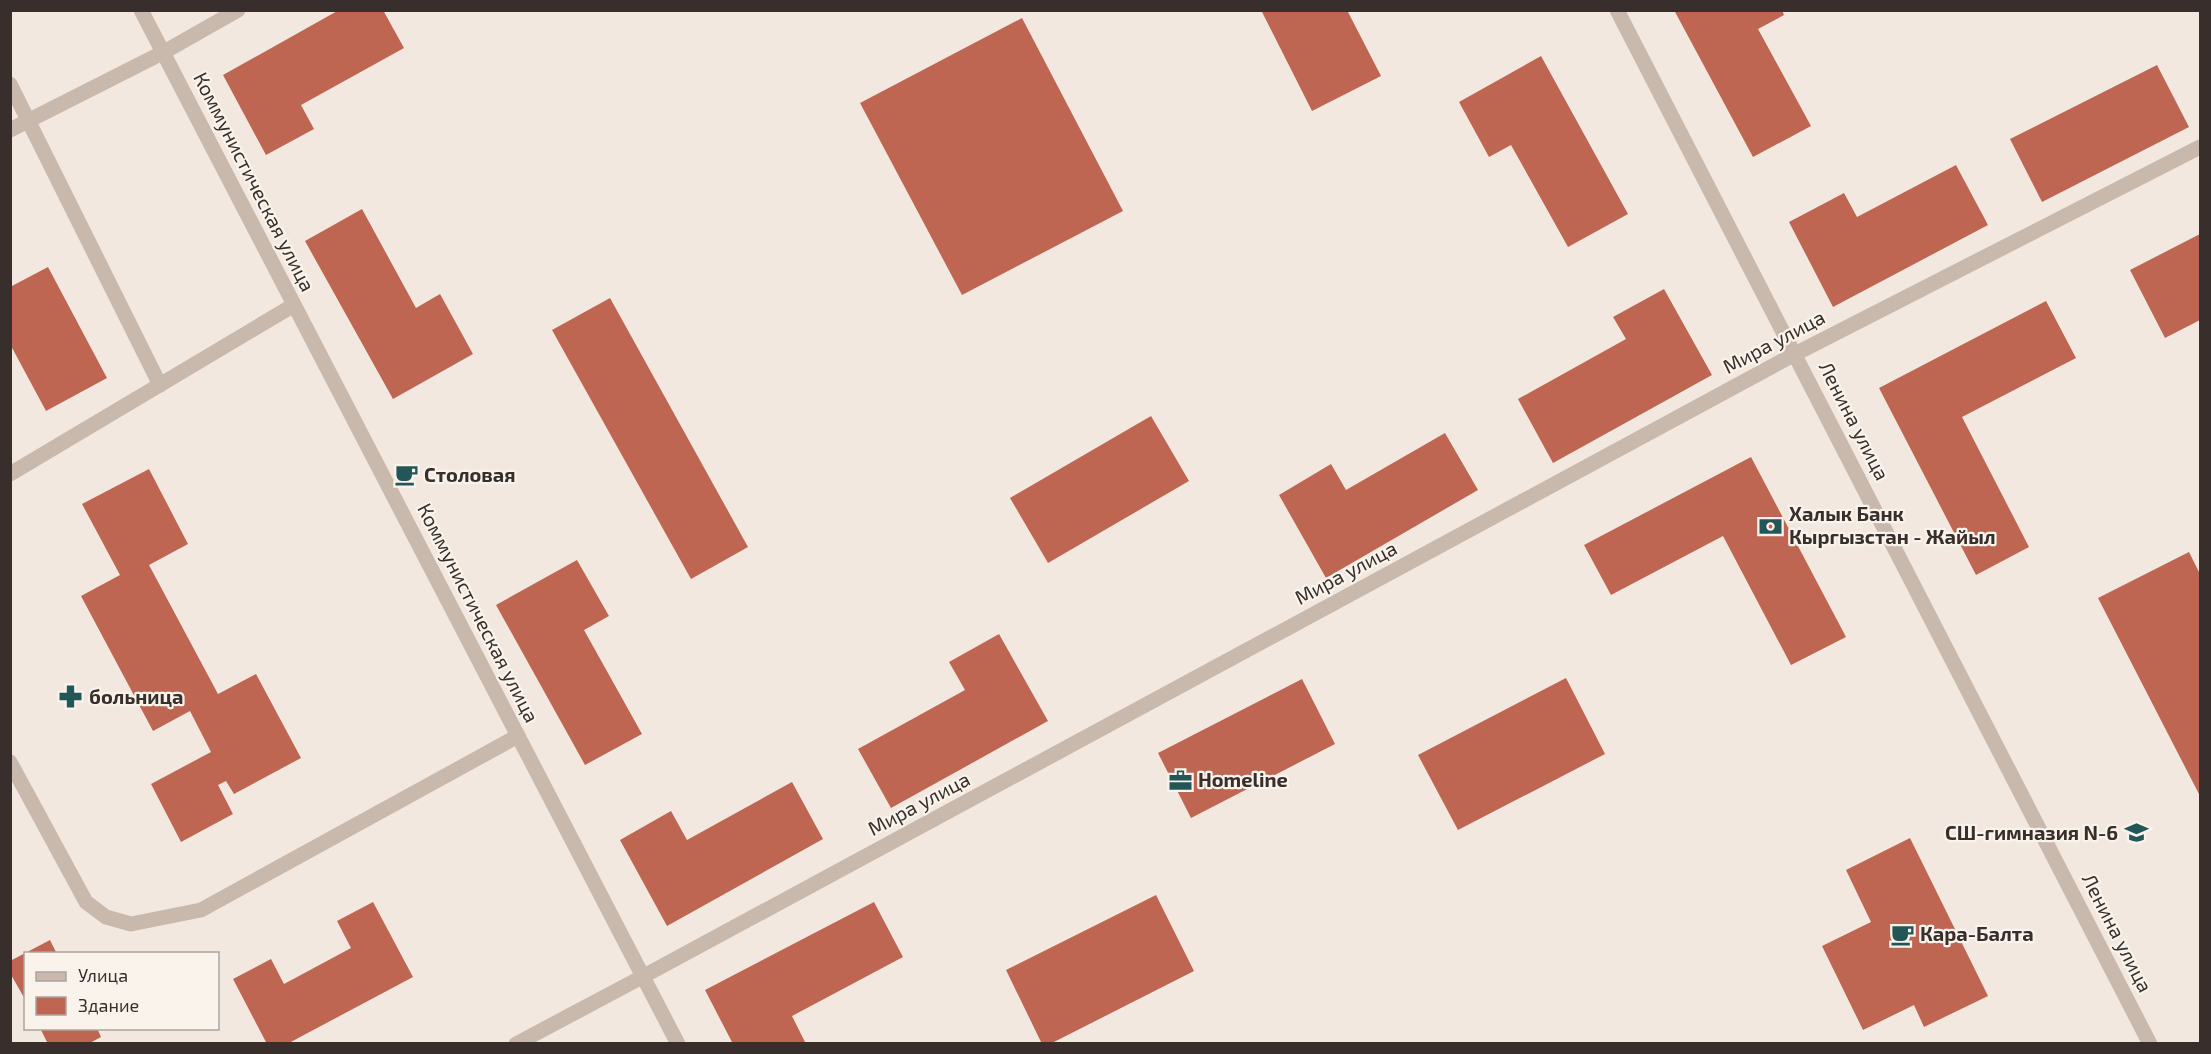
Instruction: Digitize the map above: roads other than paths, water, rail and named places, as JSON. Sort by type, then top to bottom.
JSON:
[{"type":"street","name":"Коммунистическая улица","points":[[141,10],[678,1044]]},
{"type":"street","points":[[10,130],[164,52],[238,10]]},
{"type":"street","name":"Ленина улица","points":[[1617,10],[2150,1044]]},
{"type":"street","points":[[10,84],[160,384]]},
{"type":"street","name":"Мира улица","points":[[516,1044],[1796,354],[2200,147]]},
{"type":"street","points":[[10,474],[294,305]]},
{"type":"street","points":[[10,762],[86,902],[106,917],[131,924],[201,910],[518,736]]},
{"type":"place","name":"Столовая","points":[[406,475]]},
{"type":"place","name":"Халык Банк Кыргызстан - Жайыл","points":[[1771,526]]},
{"type":"place","name":"больница","points":[[71,697]]},
{"type":"place","name":"Homeline","points":[[1180,780]]},
{"type":"place","name":"СШ-гимназия N-6","points":[[2136,833]]},
{"type":"place","name":"Кара-Балта","points":[[1902,934]]}]
